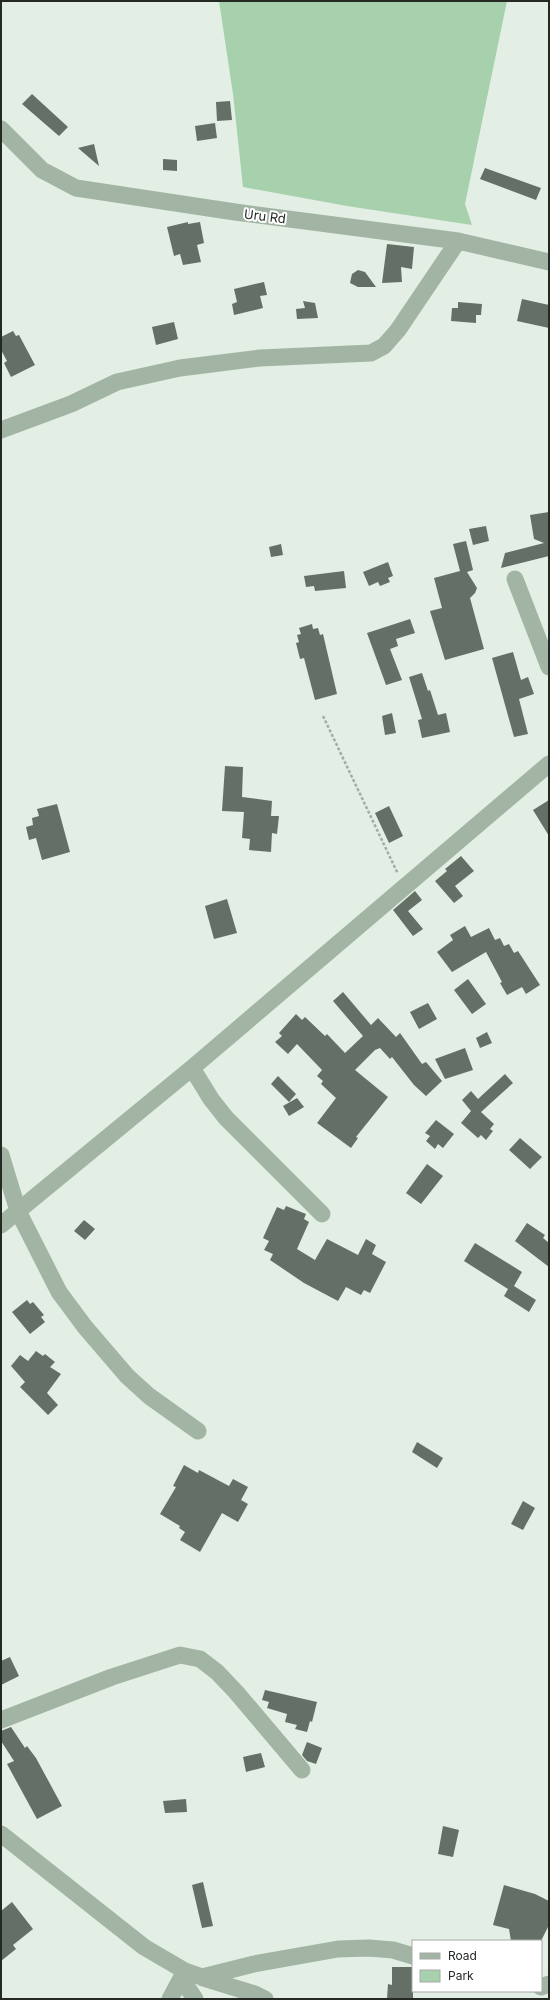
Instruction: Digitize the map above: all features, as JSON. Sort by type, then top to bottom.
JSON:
[{"type":"street","name":"Uru Rd","points":[[1,129],[42,170],[76,188],[235,212],[458,241],[549,262]]},
{"type":"street","points":[[1,430],[71,404],[117,382],[180,368],[260,358],[371,354],[384,346],[398,330],[458,241]]},
{"type":"street","points":[[515,579],[549,668]]},
{"type":"street","points":[[1,1225],[192,1068],[549,764]]},
{"type":"street","points":[[192,1068],[211,1099],[226,1118],[322,1214]]},
{"type":"street","points":[[1,1155],[18,1211],[59,1292],[85,1327],[127,1376],[149,1396],[198,1431]]},
{"type":"street","points":[[1,1720],[112,1677],[180,1655],[191,1656],[200,1659],[217,1672],[236,1692],[302,1770]]},
{"type":"street","points":[[1,1834],[144,1947],[183,1975],[202,1978],[255,1994],[265,1999]]},
{"type":"street","points":[[202,1978],[254,1964],[338,1949],[377,1948],[393,1950],[412,1956]]},
{"type":"street","points":[[170,1999],[183,1975]]},
{"type":"street","points":[[183,1975],[195,1999]]},
{"type":"path","points":[[322,716],[340,750],[362,802],[405,888]]},
{"type":"green space","points":[[219,1],[507,1],[465,204],[472,225],[347,206],[243,187],[233,94]]},
{"type":"building","points":[[32,94],[68,127],[59,136],[22,104]]},
{"type":"building","points":[[230,101],[232,120],[217,121],[216,102]]},
{"type":"building","points":[[215,123],[217,138],[197,141],[195,126]]},
{"type":"building","points":[[94,144],[99,166],[78,148]]},
{"type":"building","points":[[163,159],[177,160],[177,171],[163,170]]},
{"type":"building","points":[[485,168],[541,188],[536,200],[480,179]]},
{"type":"building","points":[[188,222],[188,224],[200,222],[204,243],[197,245],[201,262],[183,265],[180,254],[174,256],[167,227]]},
{"type":"building","points":[[387,244],[414,247],[412,269],[401,267],[402,282],[382,283]]},
{"type":"building","points":[[358,270],[365,272],[376,287],[358,287],[350,283],[352,274]]},
{"type":"building","points":[[264,282],[267,295],[260,296],[263,308],[234,315],[232,304],[237,302],[234,289]]},
{"type":"building","points":[[522,299],[549,305],[549,328],[517,321]]},
{"type":"building","points":[[303,301],[315,303],[318,318],[297,319],[296,309],[305,308]]},
{"type":"building","points":[[458,302],[482,304],[481,315],[476,315],[476,323],[451,321],[452,308],[458,308]]},
{"type":"building","points":[[174,322],[178,339],[156,345],[152,327]]},
{"type":"building","points":[[13,331],[16,336],[19,335],[35,365],[11,377],[4,363],[7,361],[1,350],[1,337]]},
{"type":"building","points":[[549,512],[549,556],[501,568],[505,553],[544,543],[534,539],[530,515]]},
{"type":"building","points":[[486,526],[489,541],[473,545],[469,529]]},
{"type":"building","points":[[466,541],[473,570],[467,572],[477,588],[475,593],[470,598],[484,649],[445,660],[430,611],[442,608],[434,578],[460,571],[453,544]]},
{"type":"building","points":[[281,544],[283,555],[271,557],[269,547]]},
{"type":"building","points":[[388,562],[393,576],[388,578],[390,582],[380,586],[378,582],[369,586],[363,572]]},
{"type":"building","points":[[344,571],[346,588],[315,591],[314,586],[306,587],[304,576]]},
{"type":"building","points":[[410,619],[415,633],[396,639],[398,646],[390,649],[402,680],[386,685],[367,633]]},
{"type":"building","points":[[312,624],[313,629],[318,628],[320,635],[323,634],[337,694],[315,700],[304,658],[300,659],[296,643],[299,642],[297,635],[301,634],[299,628]]},
{"type":"building","points":[[513,652],[521,680],[528,677],[534,694],[519,699],[528,734],[514,737],[492,658]]},
{"type":"building","points":[[422,673],[428,691],[430,690],[438,715],[446,713],[450,732],[422,738],[418,720],[422,719],[409,677]]},
{"type":"building","points":[[392,713],[396,733],[385,735],[382,716]]},
{"type":"building","points":[[225,766],[243,767],[242,797],[272,801],[271,816],[279,816],[277,834],[272,833],[271,852],[249,850],[250,839],[242,838],[244,812],[222,811]]},
{"type":"building","points":[[549,800],[549,836],[533,810]]},
{"type":"building","points":[[57,804],[70,852],[42,860],[36,838],[29,840],[26,827],[33,825],[32,818],[39,816],[37,809]]},
{"type":"building","points":[[389,806],[403,836],[389,843],[375,813]]},
{"type":"building","points":[[461,856],[474,871],[455,886],[463,896],[454,903],[435,881],[447,871],[445,869]]},
{"type":"building","points":[[415,891],[422,900],[408,911],[423,929],[413,936],[393,910]]},
{"type":"building","points":[[227,899],[237,933],[214,939],[205,906]]},
{"type":"building","points":[[465,926],[471,937],[489,928],[495,940],[500,938],[504,946],[509,944],[514,953],[518,951],[540,985],[526,994],[522,987],[507,995],[500,983],[502,982],[486,952],[452,972],[437,952],[453,940],[450,935]]},
{"type":"building","points":[[468,979],[486,1004],[472,1014],[454,990]]},
{"type":"building","points":[[343,992],[371,1025],[378,1018],[396,1037],[400,1033],[422,1064],[426,1062],[442,1081],[426,1096],[414,1085],[392,1057],[390,1059],[380,1048],[375,1050],[355,1070],[388,1097],[356,1137],[358,1138],[351,1148],[317,1123],[336,1098],[321,1084],[323,1081],[317,1076],[322,1070],[297,1044],[288,1054],[275,1042],[282,1036],[279,1033],[296,1014],[302,1020],[305,1017],[325,1036],[327,1034],[345,1053],[363,1036],[333,1001]]},
{"type":"building","points":[[428,1003],[437,1019],[419,1029],[410,1012]]},
{"type":"building","points":[[487,1032],[492,1043],[480,1048],[476,1038]]},
{"type":"building","points":[[465,1048],[473,1070],[445,1079],[435,1059]]},
{"type":"building","points":[[505,1074],[513,1083],[481,1112],[494,1124],[490,1129],[493,1131],[486,1140],[481,1135],[478,1138],[461,1123],[471,1111],[462,1100],[471,1091],[478,1099]]},
{"type":"building","points":[[278,1076],[296,1094],[289,1102],[271,1084]]},
{"type":"building","points":[[297,1098],[304,1107],[289,1116],[283,1106]]},
{"type":"building","points":[[436,1120],[454,1134],[443,1148],[438,1144],[435,1149],[426,1141],[430,1136],[425,1133]]},
{"type":"building","points":[[520,1138],[542,1157],[530,1169],[509,1150]]},
{"type":"building","points":[[427,1164],[443,1176],[421,1204],[406,1193]]},
{"type":"building","points":[[286,1206],[306,1214],[304,1219],[309,1222],[297,1249],[315,1260],[327,1239],[358,1255],[366,1239],[376,1245],[372,1254],[386,1262],[370,1293],[364,1290],[361,1295],[346,1287],[338,1301],[304,1283],[270,1260],[273,1254],[264,1250],[269,1241],[263,1238],[277,1207],[284,1210]]},
{"type":"building","points":[[84,1220],[95,1229],[85,1240],[74,1231]]},
{"type":"building","points":[[527,1223],[545,1235],[543,1238],[549,1243],[549,1267],[515,1241]]},
{"type":"building","points":[[475,1243],[522,1272],[514,1286],[536,1300],[529,1312],[504,1296],[508,1289],[464,1261]]},
{"type":"building","points":[[27,1300],[30,1304],[33,1302],[44,1315],[41,1317],[45,1322],[30,1334],[12,1312]]},
{"type":"building","points":[[36,1351],[43,1356],[45,1354],[55,1362],[50,1367],[61,1374],[47,1393],[58,1405],[48,1415],[20,1387],[25,1382],[11,1366],[20,1355],[28,1361]]},
{"type":"building","points":[[417,1442],[443,1458],[437,1468],[412,1452]]},
{"type":"building","points":[[184,1465],[198,1473],[199,1470],[229,1486],[233,1479],[248,1487],[241,1500],[248,1504],[238,1522],[222,1513],[200,1552],[180,1540],[185,1532],[179,1528],[180,1526],[160,1514],[176,1487],[173,1486]]},
{"type":"building","points":[[523,1501],[535,1508],[523,1530],[511,1524]]},
{"type":"building","points":[[10,1657],[19,1676],[1,1685],[1,1661]]},
{"type":"building","points":[[265,1690],[317,1702],[312,1722],[310,1721],[307,1732],[295,1729],[297,1725],[285,1722],[287,1714],[267,1708],[269,1702],[262,1700]]},
{"type":"building","points":[[11,1727],[25,1748],[27,1746],[36,1758],[62,1806],[37,1819],[7,1764],[14,1761],[1,1741],[1,1731]]},
{"type":"building","points":[[307,1742],[322,1748],[316,1764],[307,1761],[302,1755]]},
{"type":"building","points":[[261,1753],[265,1767],[246,1772],[243,1757]]},
{"type":"building","points":[[186,1799],[187,1812],[165,1813],[163,1801]]},
{"type":"building","points":[[443,1826],[459,1830],[453,1857],[438,1854]]},
{"type":"building","points":[[203,1882],[213,1926],[202,1928],[192,1885]]},
{"type":"building","points":[[504,1885],[535,1894],[549,1901],[549,1925],[542,1940],[511,1940],[509,1929],[493,1925]]},
{"type":"building","points":[[12,1902],[33,1929],[13,1945],[16,1949],[1,1961],[1,1911]]},
{"type":"building","points":[[392,1967],[412,1967],[413,1999],[387,1999],[388,1984],[392,1985]]}]
